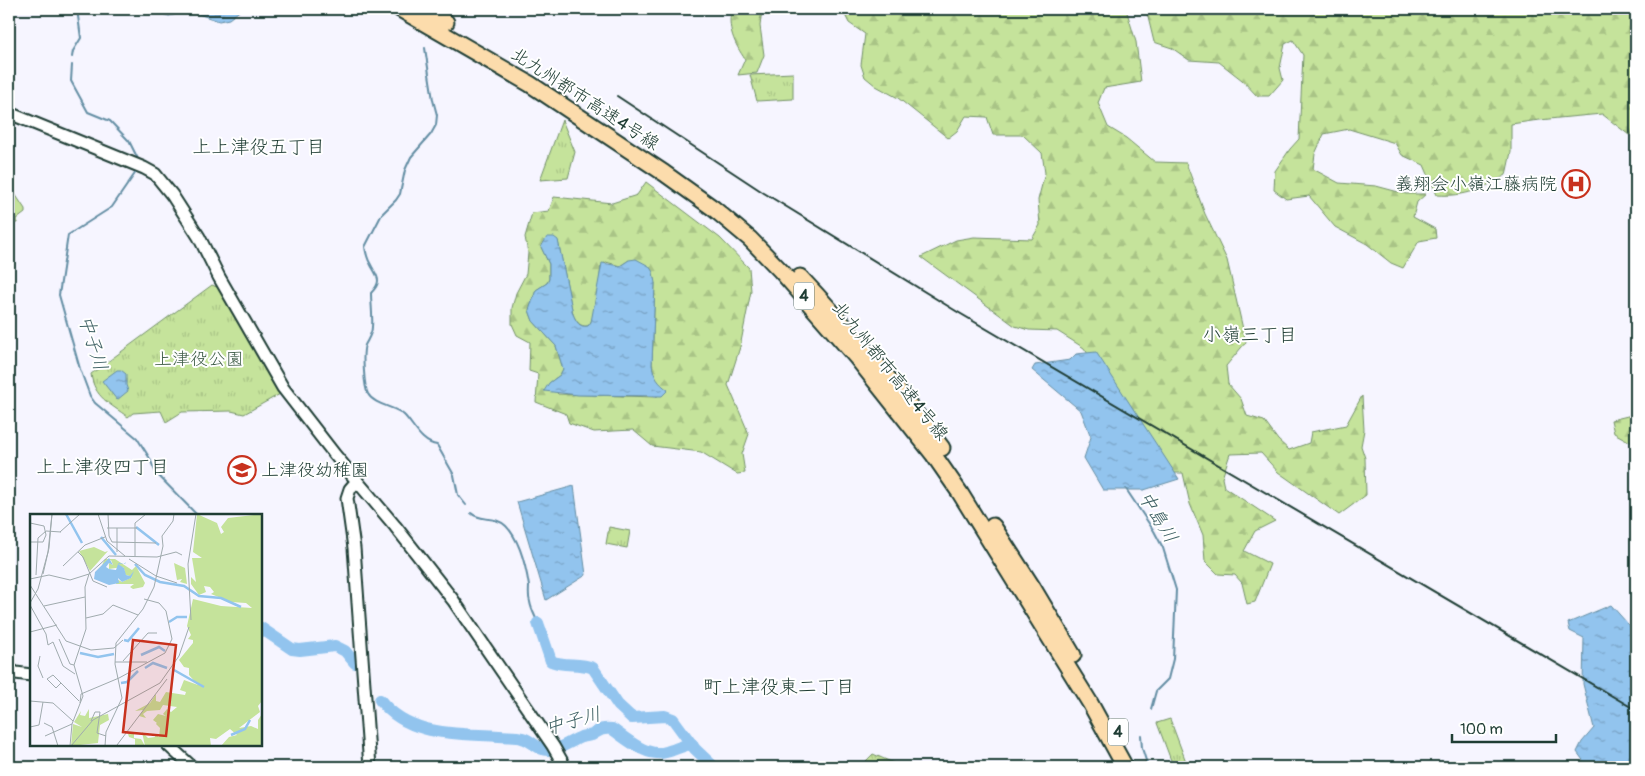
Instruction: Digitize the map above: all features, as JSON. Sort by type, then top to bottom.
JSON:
[{"type":"highway","name":"北九州都市高速4号線","points":[[400,9],[530,84],[664,173],[713,208],[750,239],[781,271],[857,358],[933,454],[1137,767]]},
{"type":"highway","name":"北九州都市高速4号線","points":[[423,9],[564,94],[670,164],[718,200],[755,233],[824,302],[912,409],[942,449],[1033,588],[1094,700],[1125,767]]},
{"type":"street","points":[[9,113],[155,174],[172,195],[199,237],[219,277],[283,388],[454,600],[555,749],[565,767]]},
{"type":"street","points":[[357,481],[350,489],[348,498],[354,548],[370,767]]},
{"type":"street","points":[[9,669],[16,673],[30,675]]},
{"type":"street","points":[[169,746],[192,767]]},
{"type":"green space","points":[[732,9],[762,9],[760,26],[764,55],[757,73],[738,75],[745,59],[732,35],[730,15]]},
{"type":"green space","points":[[842,9],[1126,9],[1136,42],[1141,82],[1104,88],[1098,103],[1108,127],[1126,138],[1155,162],[1186,163],[1205,214],[1227,260],[1246,342],[1226,366],[1228,384],[1241,399],[1247,416],[1264,421],[1278,440],[1289,450],[1309,443],[1311,432],[1346,425],[1362,396],[1364,430],[1361,446],[1365,458],[1366,495],[1339,515],[1278,472],[1261,453],[1230,454],[1222,478],[1224,487],[1275,521],[1255,531],[1244,551],[1270,564],[1255,602],[1247,604],[1242,583],[1235,575],[1218,574],[1205,561],[1203,535],[1190,504],[1183,473],[1167,473],[1084,348],[1057,331],[1029,330],[1015,326],[921,257],[956,240],[974,237],[1032,239],[1040,225],[1038,200],[1045,173],[1042,153],[1023,135],[993,135],[987,117],[966,116],[957,131],[948,138],[898,98],[876,86],[865,77],[861,65],[865,34],[849,23]]},
{"type":"green space","points":[[1146,9],[1636,9],[1636,133],[1629,135],[1602,114],[1511,124],[1511,152],[1506,175],[1473,191],[1457,195],[1437,195],[1424,165],[1402,155],[1395,143],[1349,129],[1324,134],[1315,154],[1313,169],[1339,183],[1376,186],[1406,194],[1426,194],[1417,202],[1413,217],[1435,229],[1436,238],[1419,241],[1403,268],[1391,263],[1367,244],[1335,227],[1309,196],[1286,199],[1274,190],[1275,171],[1299,139],[1303,55],[1293,40],[1285,44],[1280,68],[1283,80],[1269,96],[1257,96],[1242,80],[1219,62],[1189,60],[1172,48],[1154,42]]},
{"type":"green space","points":[[793,73],[793,99],[757,101],[750,75]]},
{"type":"green space","points":[[562,120],[575,152],[568,178],[540,180]]},
{"type":"green space","points":[[646,182],[720,238],[749,268],[751,291],[740,347],[728,385],[749,434],[742,454],[745,473],[737,474],[701,452],[652,446],[633,430],[594,432],[569,423],[566,414],[536,402],[538,374],[529,371],[530,342],[517,335],[512,324],[512,308],[516,293],[526,274],[528,253],[525,237],[532,213],[549,211],[554,197],[612,203],[637,195]],"holes":[[[558,241],[573,314],[580,324],[588,326],[596,306],[601,266],[606,262],[620,266],[629,260],[655,283],[652,365],[656,379],[667,390],[656,397],[558,394],[549,383],[560,375],[563,369],[556,346],[533,321],[529,310],[536,290],[547,283],[549,279],[549,264],[541,247]]]},
{"type":"green space","points":[[13,191],[25,209],[25,213],[17,219],[17,223],[14,223],[9,198],[9,194]]},
{"type":"green space","name":"上津役公園","points":[[212,285],[219,288],[280,394],[244,414],[231,411],[182,412],[166,422],[161,411],[133,413],[128,417],[109,404],[96,389],[91,374]]},
{"type":"green space","points":[[1636,414],[1636,445],[1614,433],[1611,420]]},
{"type":"green space","points":[[609,527],[630,531],[627,548],[606,544]]},
{"type":"green space","points":[[1170,719],[1188,767],[1162,767],[1172,763],[1157,723]]},
{"type":"green space","points":[[873,754],[899,767],[868,767],[865,762]]},
{"type":"water","points":[[144,9],[242,9],[229,19],[219,21],[189,11],[169,16]]},
{"type":"water","points":[[547,237],[554,237],[558,240],[573,314],[582,326],[588,326],[591,322],[602,263],[620,266],[629,260],[636,259],[649,266],[653,272],[655,283],[652,365],[657,379],[668,390],[662,396],[578,395],[544,391],[549,383],[560,375],[563,369],[556,346],[533,321],[529,310],[536,290],[547,283],[549,279],[549,264],[541,247]]},
{"type":"water","points":[[1096,352],[1179,479],[1144,490],[1103,490],[1084,458],[1091,437],[1081,411],[1032,370],[1035,365],[1070,360],[1076,354]]},
{"type":"water","points":[[117,370],[121,370],[126,374],[128,391],[117,400],[102,381]]},
{"type":"water","points":[[574,486],[586,575],[546,600],[517,502]]},
{"type":"water","points":[[1611,605],[1636,633],[1636,767],[1588,767],[1577,752],[1582,742],[1594,728],[1583,684],[1584,638],[1570,631],[1568,623]]},
{"type":"waterway","name":"中子川","points":[[72,57],[73,51],[81,38],[77,9]]},
{"type":"waterway","points":[[425,48],[437,115],[436,125],[431,134],[411,157],[405,170],[400,194],[382,214],[365,247],[367,257],[378,278],[377,285],[371,293],[372,330],[364,349],[365,378],[368,394],[371,398],[400,412],[422,437],[431,444],[437,445],[454,475],[458,495],[466,505]]},
{"type":"waterway","name":"中子川","points":[[72,65],[71,81],[88,112],[110,121],[129,141],[139,161]]},
{"type":"waterway","name":"中子川","points":[[136,172],[112,207],[68,235],[59,295],[80,369],[90,396],[95,403],[137,438],[156,473],[196,514]]},
{"type":"waterway","name":"中島川","points":[[1126,489],[1163,548],[1176,590],[1173,659],[1168,679],[1156,691],[1151,709]]},
{"type":"waterway","points":[[471,513],[475,516],[502,523],[511,532],[519,546],[524,562],[529,586],[529,600],[538,623]]},
{"type":"waterway","points":[[538,623],[551,661],[593,668],[618,705],[632,718],[665,716],[673,719],[695,749],[714,767]]},
{"type":"waterway","name":"中子川","points":[[262,629],[292,649],[300,650],[335,646],[345,651],[355,663]]},
{"type":"waterway","name":"中子川","points":[[380,700],[392,712],[405,721],[419,727],[451,733],[519,737],[545,750],[557,749],[581,737],[592,735],[605,729],[612,729],[638,746],[652,752],[666,752],[692,744]]},
{"type":"waterway","name":"中島川","points":[[1141,735],[1142,748],[1148,767]]},
{"type":"railway","points":[[617,96],[764,193],[956,311],[1636,710]]},
{"type":"place","name":"義翔会小嶺江藤病院","points":[[1576,184]]},
{"type":"place","name":"上津役幼稚園","points":[[242,470]]},
{"type":"district","name":"上上津役五丁目","points":[[259,147]]},
{"type":"district","name":"小嶺三丁目","points":[[1250,335]]},
{"type":"district","name":"上上津役四丁目","points":[[103,467]]},
{"type":"district","name":"町上津役東二丁目","points":[[779,687]]}]
